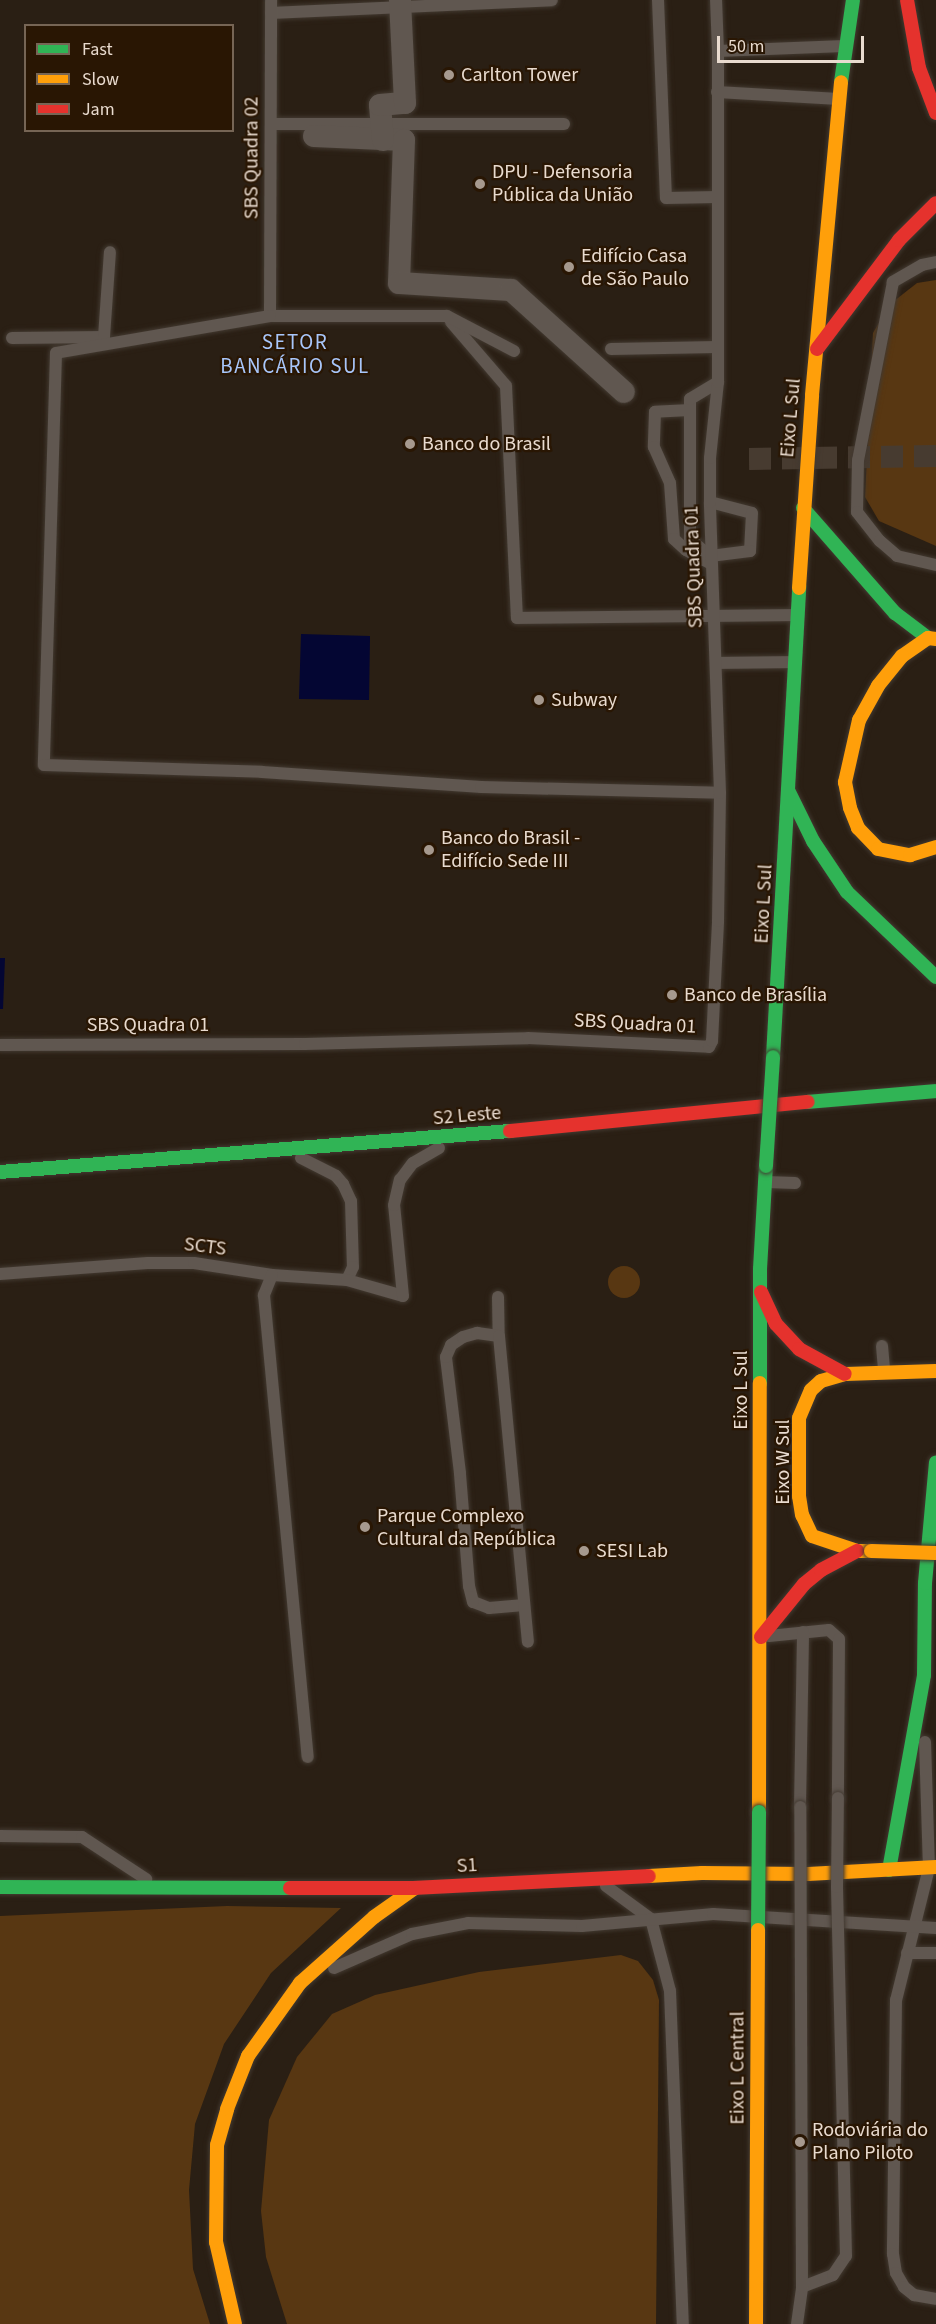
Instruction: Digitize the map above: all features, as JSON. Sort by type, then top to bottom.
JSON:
[{"type":"main road","name":"Eixo L Sul","points":[[759,1812],[760,1290],[765,1182],[789,792],[803,508],[845,45],[853,0]]},
{"type":"main road","points":[[908,0],[909,20],[919,68],[936,113]]},
{"type":"main road","points":[[817,349],[899,240],[936,203]]},
{"type":"main road","points":[[803,508],[895,613],[932,638],[902,656],[878,687],[859,720],[850,751],[845,782],[850,808],[858,828],[878,849],[910,855],[936,847]]},
{"type":"main road","points":[[789,792],[813,841],[847,892],[936,977]]},
{"type":"main road","name":"S2 Leste","points":[[0,1172],[459,1137],[730,1108],[936,1091]]},
{"type":"main road","points":[[760,1290],[776,1324],[799,1349],[845,1374]]},
{"type":"main road","name":"Eixo W Sul","points":[[936,1371],[845,1374],[821,1381],[811,1390],[799,1419],[799,1496],[802,1515],[812,1536],[864,1551],[936,1553]]},
{"type":"main road","points":[[889,1870],[924,1675],[925,1583],[936,1463]]},
{"type":"main road","points":[[761,1636],[804,1584],[821,1570],[864,1551]]},
{"type":"main road","name":"Eixo L Central","points":[[756,2324],[759,1812]]},
{"type":"main road","name":"S1","points":[[0,1887],[416,1888],[702,1873],[808,1874],[932,1868]]},
{"type":"main road","points":[[235,2321],[216,2242],[217,2145],[227,2109],[248,2056],[300,1983],[374,1917],[416,1888]]},
{"type":"street","points":[[383,140],[380,105],[405,103],[400,0]]},
{"type":"street","points":[[314,136],[404,140],[399,283],[511,290],[624,393]]},
{"type":"lane","name":"SBS Quadra 02","points":[[270,316],[271,0]]},
{"type":"lane","points":[[271,13],[552,0]]},
{"type":"lane","points":[[658,0],[666,198],[717,196]]},
{"type":"lane","points":[[711,560],[690,539],[690,399],[718,382],[716,0]]},
{"type":"lane","points":[[718,51],[845,45]]},
{"type":"lane","points":[[717,92],[840,99]]},
{"type":"lane","points":[[272,124],[564,124]]},
{"type":"lane","points":[[12,338],[104,337],[110,252]]},
{"type":"lane","points":[[936,262],[922,265],[893,282],[858,460],[857,512],[880,541],[897,556],[936,565]]},
{"type":"lane","points":[[514,351],[447,316],[270,316],[56,353],[44,765],[262,772],[481,787],[720,793]]},
{"type":"lane","points":[[447,316],[506,386],[517,618],[797,615]]},
{"type":"lane","points":[[611,349],[717,347]]},
{"type":"lane","name":"SBS Quadra 01","points":[[0,1045],[305,1044],[528,1038],[709,1047],[712,1041],[718,921],[720,793],[716,617],[711,560],[710,502],[710,458],[718,382]]},
{"type":"lane","points":[[690,410],[654,412],[654,447],[670,483],[674,538],[686,550],[711,560],[750,551],[752,513],[710,502]]},
{"type":"lane","points":[[717,663],[794,662]]},
{"type":"lane","name":"SCTS","points":[[0,1274],[176,1263],[272,1275],[347,1280],[403,1296],[394,1205],[400,1180],[413,1164],[459,1137]]},
{"type":"lane","points":[[286,1151],[329,1171],[343,1184],[351,1201],[353,1267],[347,1280]]},
{"type":"lane","points":[[765,1182],[795,1183]]},
{"type":"lane","points":[[272,1275],[264,1295],[308,1757]]},
{"type":"lane","points":[[498,1297],[499,1336],[528,1642]]},
{"type":"lane","points":[[499,1336],[477,1333],[463,1337],[452,1345],[446,1357],[460,1473],[469,1586],[473,1602],[489,1608],[524,1605]]},
{"type":"lane","points":[[882,1346],[884,1373]]},
{"type":"lane","points":[[761,1636],[829,1630],[839,1639],[837,1887],[846,2256],[833,2275],[802,2288]]},
{"type":"lane","points":[[797,2324],[802,2288],[800,1807],[803,1632]]},
{"type":"lane","points":[[924,1675],[932,1868],[896,2000],[893,2254],[896,2273],[904,2287],[914,2295],[936,2299]]},
{"type":"lane","points":[[0,1836],[82,1837],[160,1888]]},
{"type":"lane","points":[[597,1879],[651,1919],[666,1968],[673,2025],[683,2324]]},
{"type":"lane","points":[[300,1983],[412,1934],[468,1923],[582,1926],[713,1914],[936,1928]]},
{"type":"lane","points":[[907,1953],[936,1953]]},
{"type":"shaded area","points":[[936,280],[936,546],[879,521],[865,497],[873,333],[889,305],[917,283]]},
{"type":"shaded area","points":[[301,634],[370,636],[369,700],[299,699]]},
{"type":"shaded area","points":[[0,958],[5,958],[3,1009],[0,1009]]},
{"type":"shaded area","points":[[624,1266],[635,1271],[640,1282],[635,1293],[624,1298],[613,1293],[608,1282],[613,1271]]},
{"type":"shaded area","points":[[227,1906],[341,1908],[271,1973],[224,2044],[195,2124],[189,2190],[193,2269],[210,2324],[0,2324],[0,1916]]},
{"type":"shaded area","points":[[621,1955],[638,1961],[653,1980],[659,2000],[656,2324],[287,2324],[266,2257],[261,2211],[269,2120],[297,2057],[332,2014],[375,1995],[479,1972]]},
{"type":"tunnel","points":[[749,459],[936,456]]},
{"type":"traffic: fast","points":[[841,82],[853,0]]},
{"type":"traffic: fast","points":[[803,508],[895,613],[928,638]]},
{"type":"traffic: fast","points":[[773,1057],[799,588]]},
{"type":"traffic: fast","points":[[789,792],[813,841],[847,892],[936,977]]},
{"type":"traffic: fast","points":[[766,1166],[773,1057]]},
{"type":"traffic: fast","points":[[808,1102],[936,1091]]},
{"type":"traffic: fast","points":[[0,1172],[510,1131]]},
{"type":"traffic: fast","points":[[760,1383],[760,1269],[766,1166]]},
{"type":"traffic: fast","points":[[889,1870],[924,1675],[925,1583],[936,1463]]},
{"type":"traffic: fast","points":[[758,1930],[759,1812]]},
{"type":"traffic: fast","points":[[0,1887],[290,1888]]},
{"type":"traffic: slow","points":[[799,588],[812,395],[841,82]]},
{"type":"traffic: slow","points":[[936,639],[928,638],[902,656],[878,686],[859,720],[845,782],[850,808],[858,828],[878,849],[910,855],[936,847]]},
{"type":"traffic: slow","points":[[871,1551],[857,1551],[812,1536],[802,1515],[799,1496],[799,1418],[811,1390],[821,1381],[845,1374],[936,1371]]},
{"type":"traffic: slow","points":[[759,1812],[760,1383]]},
{"type":"traffic: slow","points":[[871,1551],[936,1553]]},
{"type":"traffic: slow","points":[[649,1876],[702,1873],[808,1874],[936,1867]]},
{"type":"traffic: slow","points":[[235,2324],[216,2242],[217,2145],[227,2109],[248,2056],[300,1983],[374,1917],[415,1888]]},
{"type":"traffic: slow","points":[[756,2324],[758,1930]]},
{"type":"traffic: jam","points":[[907,0],[919,68],[936,113]]},
{"type":"traffic: jam","points":[[817,349],[899,240],[936,203]]},
{"type":"traffic: jam","points":[[510,1131],[808,1102]]},
{"type":"traffic: jam","points":[[761,1292],[776,1324],[799,1349],[845,1374]]},
{"type":"traffic: jam","points":[[761,1637],[804,1584],[821,1570],[857,1551]]},
{"type":"traffic: jam","points":[[290,1888],[415,1888],[649,1876]]},
{"type":"place","name":"Carlton Tower","points":[[449,75]]},
{"type":"place","name":"DPU - Defensoria Pública da União","points":[[480,184]]},
{"type":"place","name":"Edifício Casa de São Paulo","points":[[569,267]]},
{"type":"place","name":"Banco do Brasil","points":[[410,444]]},
{"type":"place","name":"Subway","points":[[539,700]]},
{"type":"place","name":"Banco do Brasil - Edifício Sede III","points":[[429,850]]},
{"type":"place","name":"Banco de Brasília","points":[[672,995]]},
{"type":"place","name":"Parque Complexo Cultural da República","points":[[365,1527]]},
{"type":"place","name":"SESI Lab","points":[[584,1551]]},
{"type":"place","name":"Rodoviária do Plano Piloto","points":[[800,2142]]},
{"type":"district","name":"SETOR BANCÁRIO SUL","points":[[295,354]]}]
